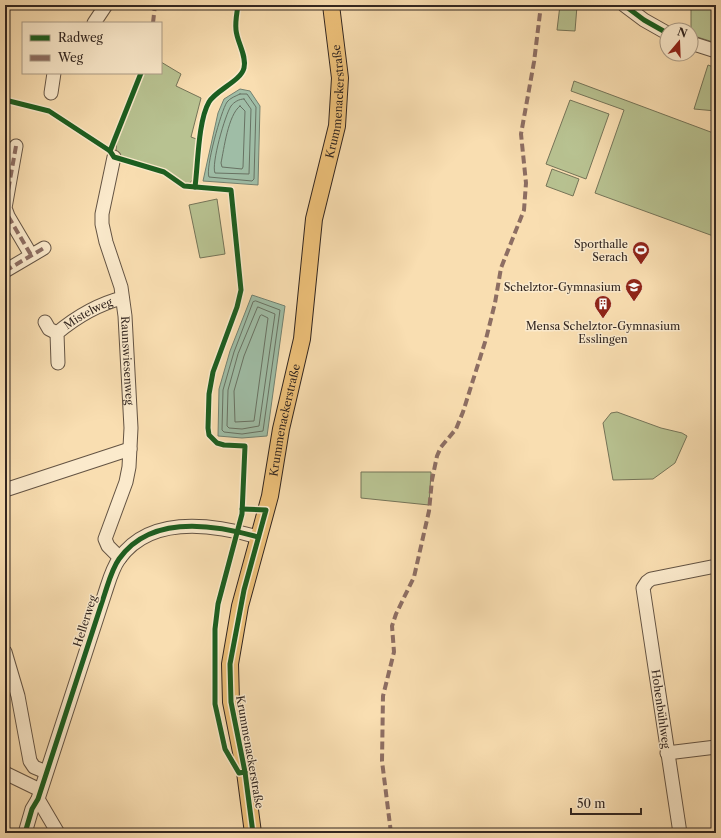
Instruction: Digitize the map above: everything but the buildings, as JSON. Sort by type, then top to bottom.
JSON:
[{"type":"main road","name":"Krummenackerstraße","points":[[253,833],[245,772],[231,702],[230,674],[232,649],[240,606],[270,496],[281,429],[302,339],[314,219],[332,151],[338,116],[340,78],[331,5]]},
{"type":"street","points":[[95,22],[106,5]]},
{"type":"street","points":[[624,5],[644,20],[659,28]]},
{"type":"street","points":[[699,46],[716,51]]},
{"type":"street","points":[[51,93],[54,74]]},
{"type":"street","points":[[16,146],[5,208],[8,216],[31,255]]},
{"type":"street","name":"Raunswiesenweg","points":[[114,157],[102,214],[102,224],[106,242],[120,283],[131,407],[130,449],[125,487],[105,539],[108,546],[120,558]]},
{"type":"street","points":[[5,271],[44,248]]},
{"type":"street","name":"Mistelweg","points":[[56,333],[68,324],[108,302],[122,298]]},
{"type":"street","name":"Mistelweg","points":[[45,322],[49,329],[56,333]]},
{"type":"street","name":"Mistelweg","points":[[56,333],[58,362]]},
{"type":"street","points":[[5,490],[130,449]]},
{"type":"street","name":"Hellerweg","points":[[24,833],[39,794],[107,587],[120,558],[144,537],[158,530],[172,527],[206,528],[258,537]]},
{"type":"street","name":"Hohenbühlweg","points":[[680,833],[643,594],[644,585],[649,580],[654,578],[716,566]]},
{"type":"street","points":[[5,652],[18,696],[30,760],[34,767],[46,772]]},
{"type":"street","points":[[667,753],[716,747]]},
{"type":"street","points":[[5,773],[39,794],[58,833]]},
{"type":"shaded area","points":[[560,5],[577,6],[575,31],[557,30]]},
{"type":"shaded area","points":[[691,5],[716,5],[716,43],[699,38],[699,22],[691,22]]},
{"type":"shaded area","points":[[162,63],[181,74],[176,86],[201,98],[191,137],[199,140],[194,178],[189,184],[182,182],[166,171],[121,157],[116,151],[117,139],[143,74],[162,74]]},
{"type":"shaded area","points":[[708,65],[716,68],[716,111],[694,109]]},
{"type":"shaded area","points":[[574,81],[716,134],[716,237],[595,193],[624,110],[571,91]]},
{"type":"shaded area","points":[[570,100],[609,114],[586,179],[546,164]]},
{"type":"shaded area","points":[[552,169],[579,179],[573,196],[546,186]]},
{"type":"shaded area","points":[[217,199],[225,254],[200,258],[189,205]]},
{"type":"shaded area","points":[[617,412],[661,428],[682,433],[687,436],[675,463],[653,479],[613,480],[603,423],[611,413]]},
{"type":"shaded area","points":[[361,472],[431,472],[429,505],[361,498]]},
{"type":"water","points":[[240,89],[250,91],[260,106],[258,185],[203,181],[218,113],[224,99]]},
{"type":"water","points":[[252,295],[285,306],[267,436],[242,438],[218,436],[219,389],[230,351]]},
{"type":"marked path","points":[[153,22],[155,5]]},
{"type":"marked path","points":[[391,833],[382,761],[383,696],[394,652],[392,626],[396,614],[414,577],[429,511],[432,480],[437,456],[441,447],[456,429],[463,412],[486,339],[495,303],[501,268],[524,210],[526,183],[521,134],[534,62],[541,5]]},
{"type":"marked path","points":[[16,146],[5,208],[8,216],[31,255]]},
{"type":"marked path","points":[[5,271],[44,248]]},
{"type":"cycle path","points":[[195,187],[199,143],[205,110],[212,98],[238,77],[244,68],[245,63],[236,30],[238,5]]},
{"type":"cycle path","points":[[624,5],[644,20],[659,28]]},
{"type":"cycle path","points":[[110,151],[141,74]]},
{"type":"cycle path","points":[[5,100],[49,111],[110,151],[114,157],[164,172],[184,186],[231,190],[241,290],[237,307],[213,372],[209,394],[208,428],[209,435],[217,443],[224,445],[245,446],[242,514],[218,604],[215,629],[215,704],[225,749],[239,773],[245,772]]},
{"type":"cycle path","points":[[242,509],[266,510],[244,590],[230,664],[231,702],[245,772],[253,833]]},
{"type":"cycle path","points":[[25,833],[32,809],[38,799],[109,580],[119,559],[132,545],[147,535],[165,529],[202,527],[240,532],[258,537]]},
{"type":"place","name":"Sporthalle Serach","points":[[641,265]]},
{"type":"place","name":"Schelztor-Gymnasium","points":[[634,302]]},
{"type":"place","name":"Mensa Schelztor-Gymnasium Esslingen","points":[[603,319]]}]
